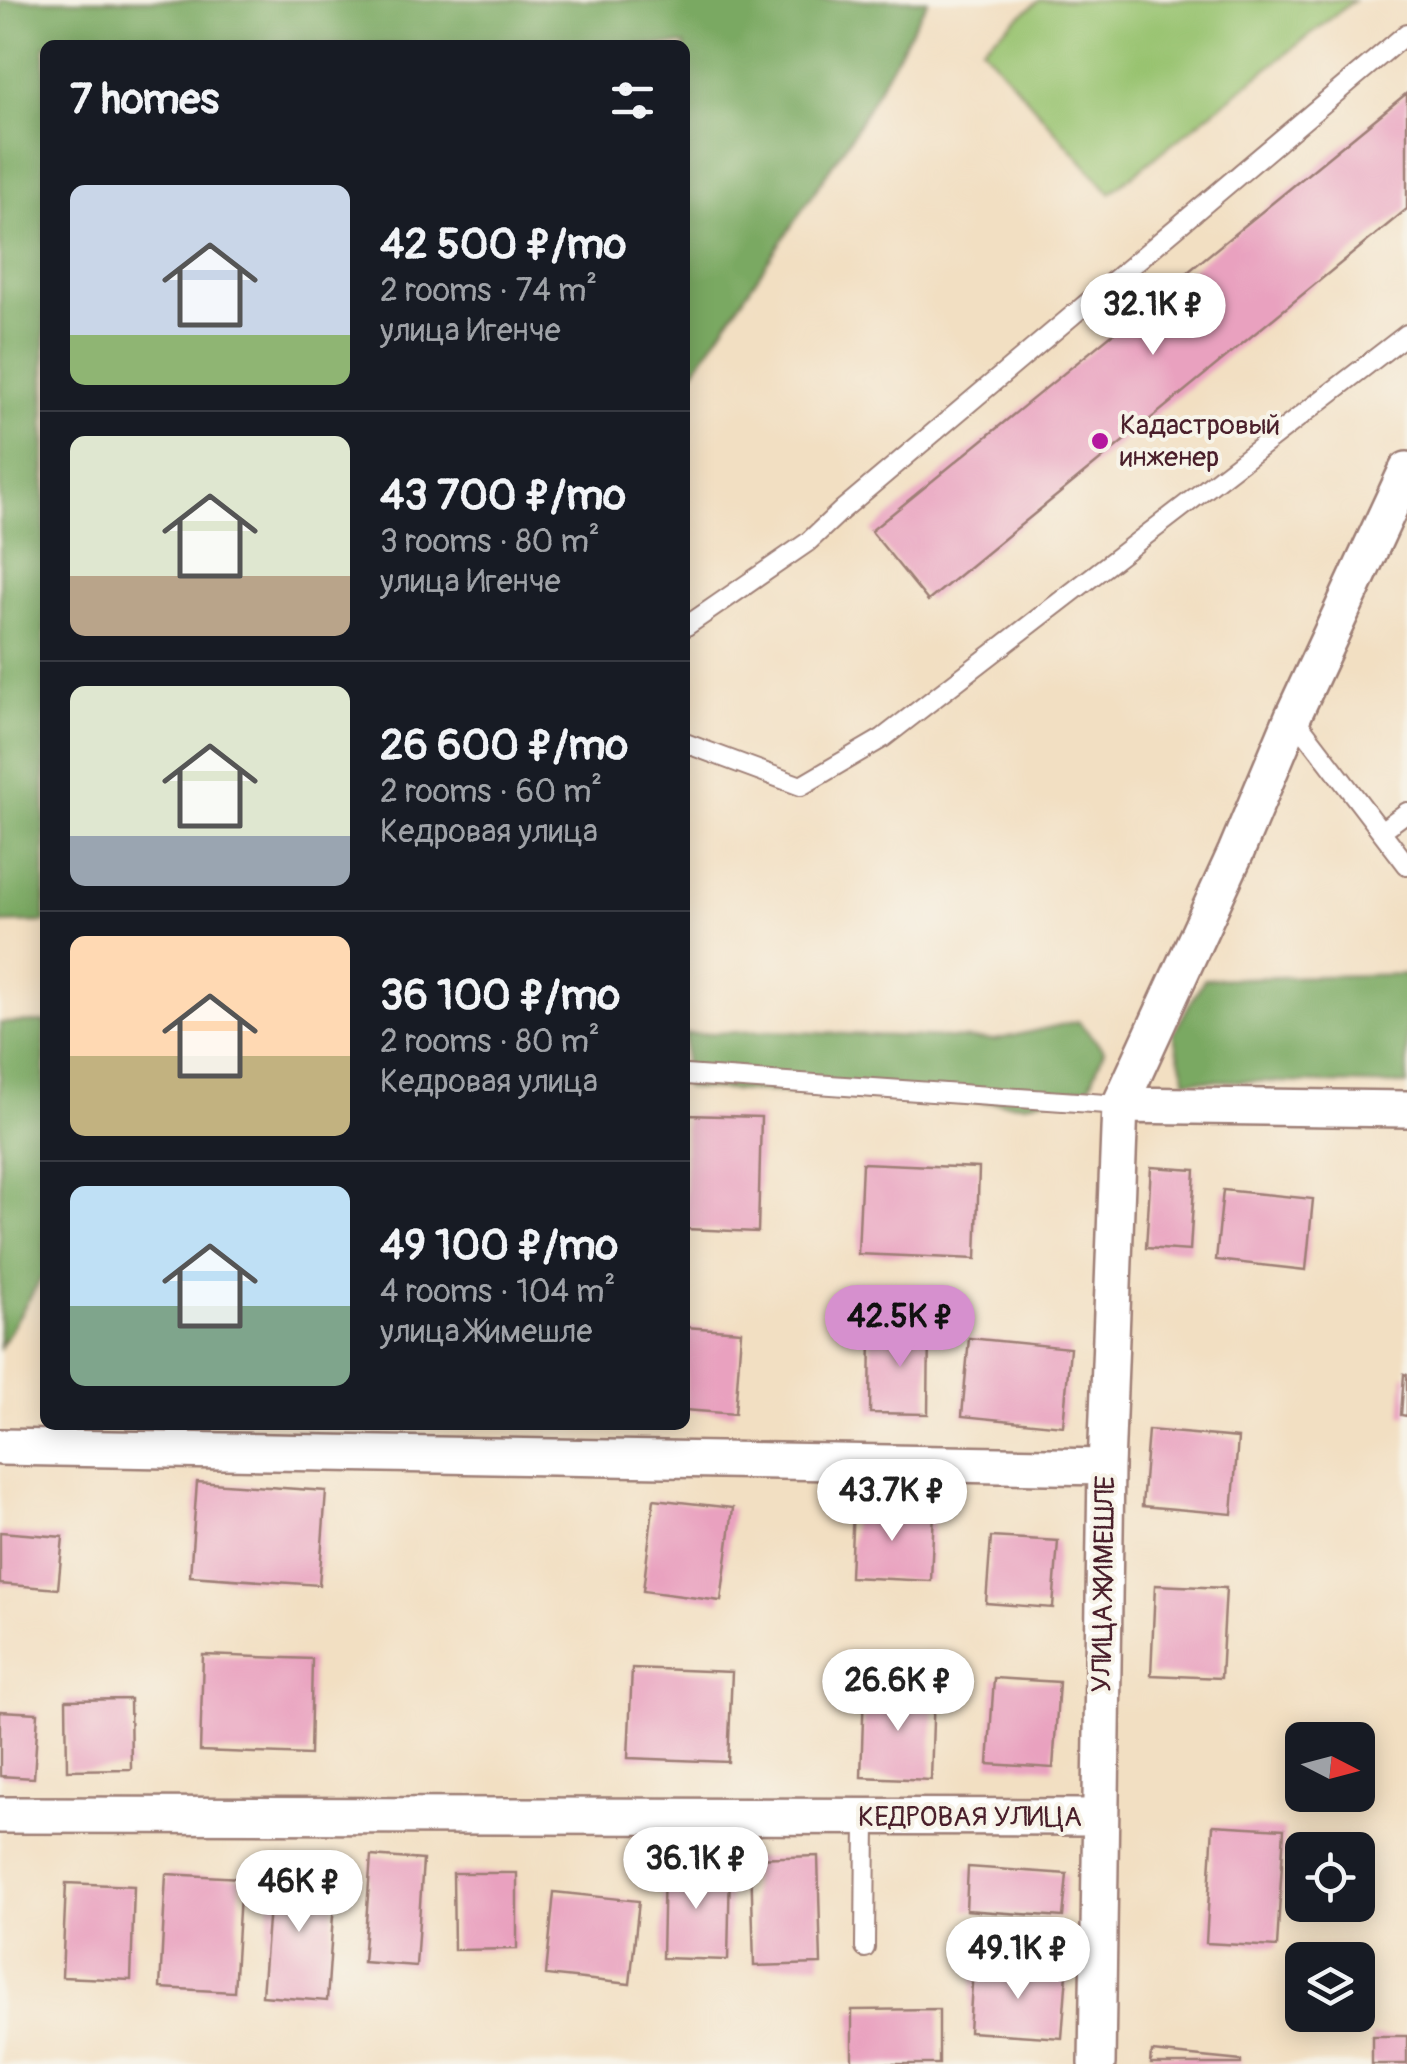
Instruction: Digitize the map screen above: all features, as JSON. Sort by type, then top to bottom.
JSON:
[{"type":"street","points":[[1407,470],[1120,1105],[1407,1109]]},
{"type":"street","name":"УЛИЦА ЖИМЕШЛЕ","points":[[1097,2064],[1106,1466],[1120,1105]]},
{"type":"street","points":[[0,1447],[1106,1466]]},
{"type":"street","name":"КЕДРОВАЯ УЛИЦА","points":[[0,1815],[1100,1817]]},
{"type":"lane","points":[[690,625],[808,542],[1407,34]]},
{"type":"lane","points":[[690,746],[801,786],[882,738],[1407,334]]},
{"type":"lane","points":[[1293,716],[1407,865]]},
{"type":"lane","points":[[1381,831],[1407,812]]},
{"type":"lane","points":[[690,1075],[1120,1105]]},
{"type":"lane","points":[[865,1948],[866,1816]]},
{"type":"green space","points":[[0,0],[928,0],[851,137],[690,378],[690,40],[40,40],[40,922],[0,923]]},
{"type":"green space","points":[[1040,0],[1354,0],[1110,193],[982,47]]},
{"type":"green space","points":[[1407,974],[1407,1085],[1186,1080],[1173,1034],[1204,979]]},
{"type":"green space","points":[[1078,1021],[1104,1050],[1090,1086],[1025,1104],[690,1088],[690,1034],[770,1031],[995,1040]]},
{"type":"green space","points":[[40,1022],[40,1280],[0,1348],[0,1023]]},
{"type":"building","points":[[1407,93],[1407,209],[928,601],[871,531]]},
{"type":"building","points":[[690,1115],[761,1117],[758,1232],[690,1229]]},
{"type":"building","points":[[862,1163],[979,1168],[976,1259],[858,1254]]},
{"type":"building","points":[[1151,1167],[1195,1170],[1190,1251],[1146,1248]]},
{"type":"building","points":[[1223,1190],[1313,1199],[1306,1270],[1216,1260]]},
{"type":"building","points":[[871,1325],[929,1326],[928,1414],[870,1413]]},
{"type":"building","points":[[690,1327],[741,1331],[735,1414],[690,1410]]},
{"type":"building","points":[[969,1338],[1070,1348],[1063,1426],[962,1416]]},
{"type":"building","points":[[1404,1374],[1407,1375],[1407,1416],[1401,1415]]},
{"type":"building","points":[[1148,1430],[1238,1438],[1232,1514],[1142,1506]]},
{"type":"building","points":[[197,1482],[326,1491],[319,1585],[190,1576]]},
{"type":"building","points":[[654,1499],[733,1508],[721,1601],[643,1591]]},
{"type":"building","points":[[853,1506],[934,1510],[931,1581],[850,1577]]},
{"type":"building","points":[[0,1532],[63,1537],[58,1589],[0,1584]]},
{"type":"building","points":[[991,1537],[1058,1541],[1053,1608],[986,1603]]},
{"type":"building","points":[[1155,1585],[1226,1588],[1221,1678],[1151,1675]]},
{"type":"building","points":[[203,1655],[312,1659],[310,1755],[200,1751]]},
{"type":"building","points":[[632,1668],[732,1672],[728,1762],[628,1758]]},
{"type":"building","points":[[994,1678],[1059,1682],[1053,1768],[988,1764]]},
{"type":"building","points":[[864,1689],[934,1691],[931,1780],[861,1777]]},
{"type":"building","points":[[130,1699],[131,1769],[67,1770],[66,1700]]},
{"type":"building","points":[[0,1711],[38,1713],[34,1778],[0,1776]]},
{"type":"building","points":[[1213,1825],[1284,1829],[1277,1947],[1206,1943]]},
{"type":"building","points":[[371,1856],[423,1860],[416,1966],[363,1962]]},
{"type":"building","points":[[818,1856],[821,1964],[754,1966],[751,1858]]},
{"type":"building","points":[[664,1864],[730,1866],[728,1960],[662,1958]]},
{"type":"building","points":[[968,1867],[1067,1874],[1063,1917],[966,1910]]},
{"type":"building","points":[[272,1868],[336,1873],[327,2001],[262,1996]]},
{"type":"building","points":[[453,1873],[517,1873],[517,1949],[454,1950]]},
{"type":"building","points":[[166,1874],[241,1878],[234,1992],[160,1988]]},
{"type":"building","points":[[66,1883],[134,1886],[131,1980],[62,1977]]},
{"type":"building","points":[[554,1892],[639,1901],[630,1984],[546,1975]]},
{"type":"building","points":[[973,1967],[1067,1973],[1062,2038],[969,2032]]},
{"type":"building","points":[[939,2009],[939,2064],[852,2064],[852,2010]]},
{"type":"building","points":[[1372,2036],[1407,2036],[1407,2064],[1372,2064]]},
{"type":"building","points":[[1152,2052],[1241,2061],[1241,2064],[1151,2064]]},
{"type":"place","name":"Кадастровый инженер","points":[[1100,441]]}]
